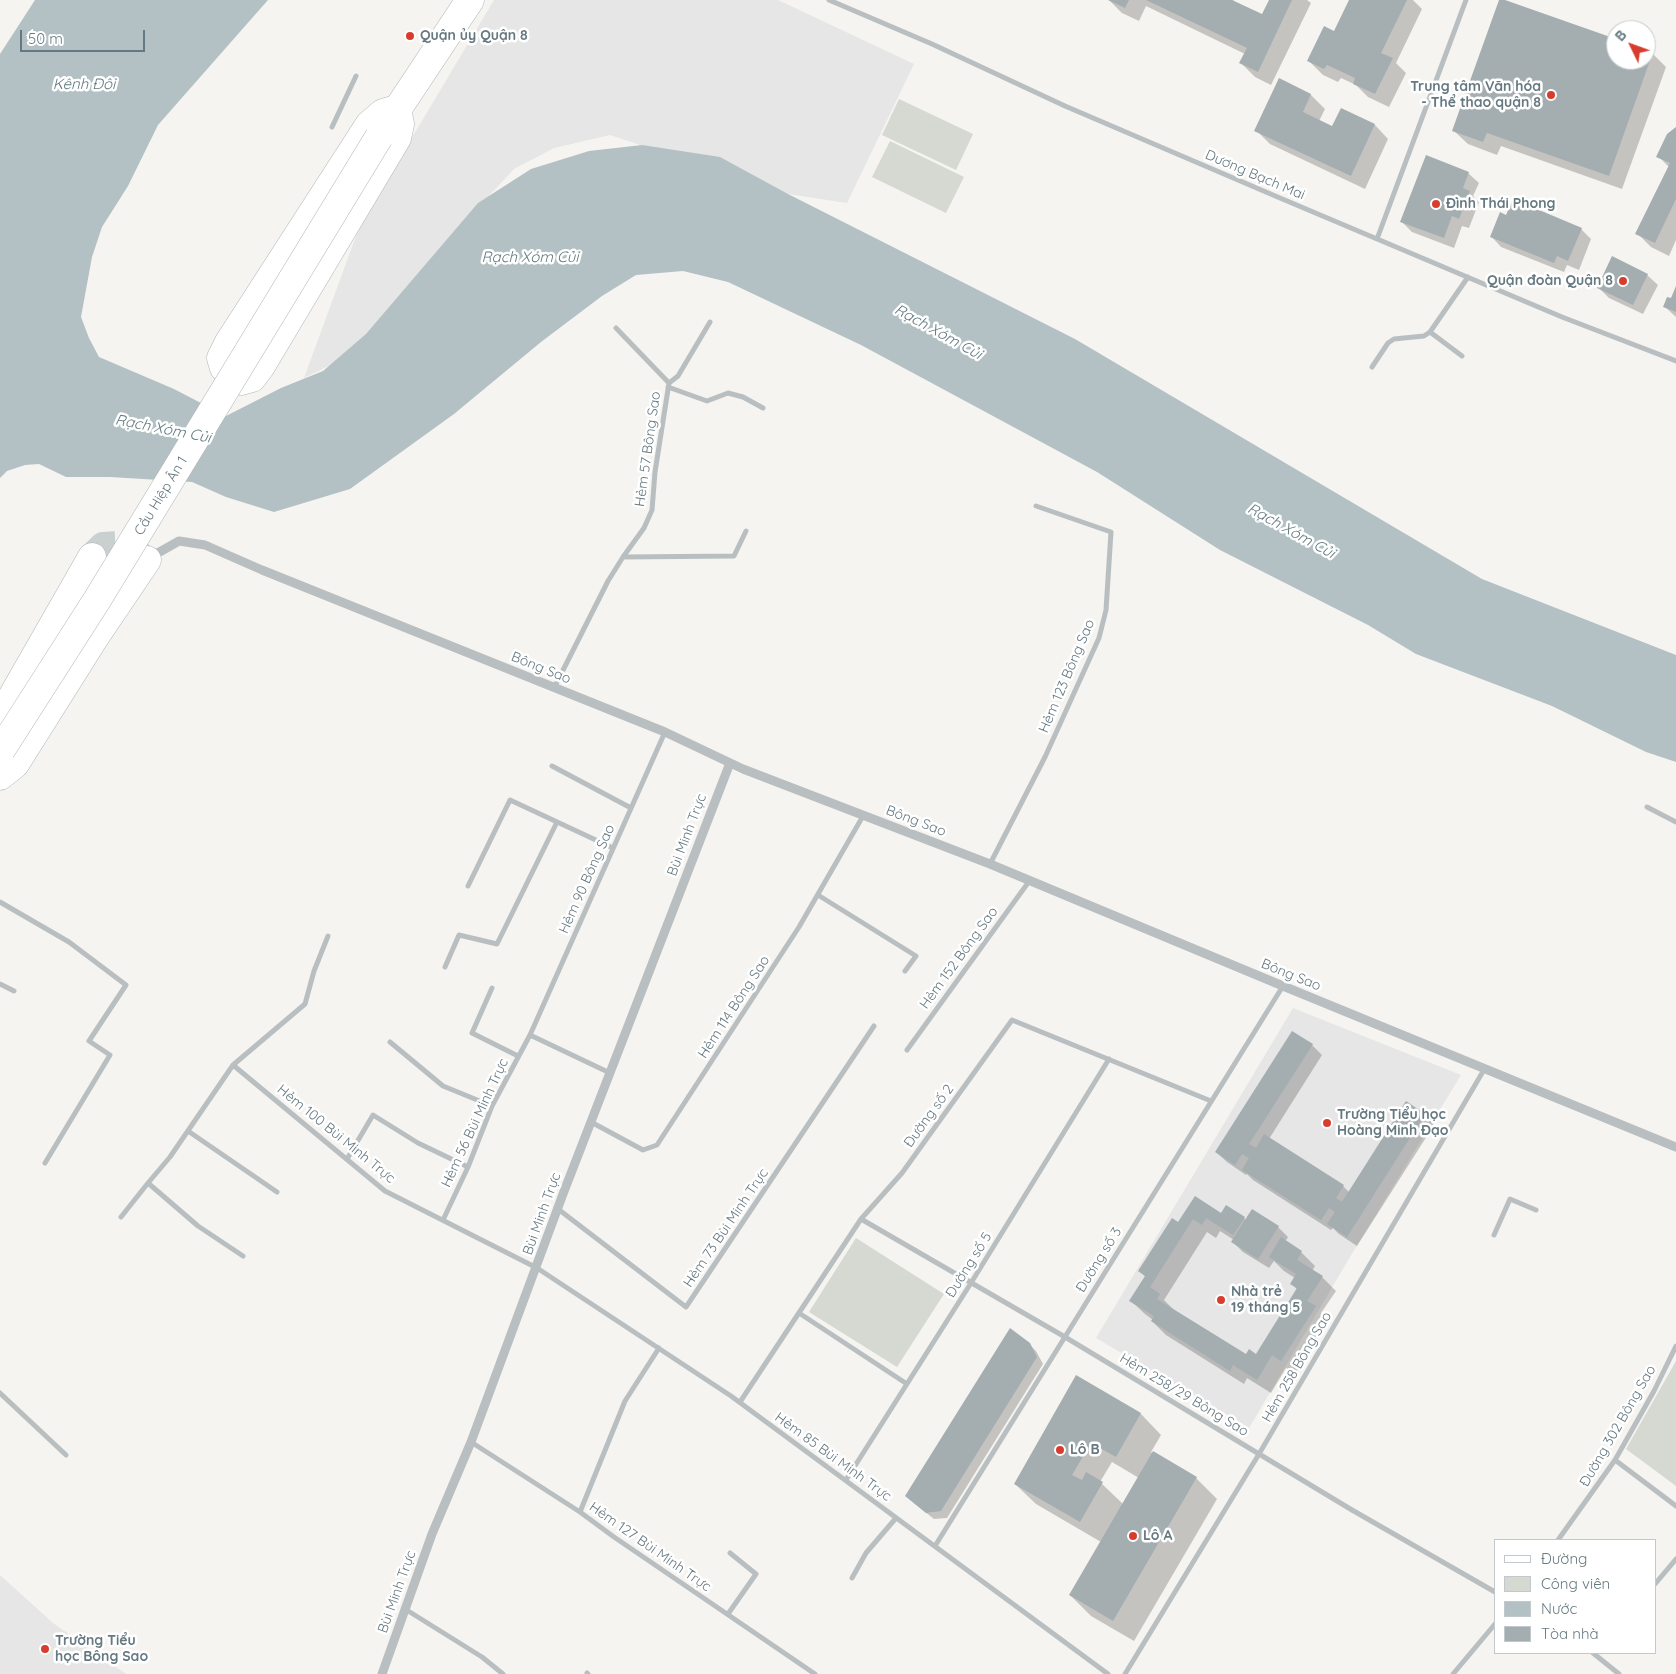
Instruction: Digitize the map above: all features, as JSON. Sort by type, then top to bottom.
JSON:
[{"type":"main road","name":"Cầu Hiệp Ân 1","points":[[0,759],[396,109],[470,0]]},
{"type":"main road","points":[[396,109],[400,124],[397,138],[262,366],[252,378],[241,381],[224,368],[220,358],[229,342],[369,125],[382,113],[396,109]]},
{"type":"main road","points":[[0,718],[92,557]]},
{"type":"main road","points":[[0,759],[15,764],[93,640],[147,560]]},
{"type":"street","name":"Dương Bạch Mai","points":[[829,0],[932,44],[1074,110],[1562,317],[1676,361]]},
{"type":"street","points":[[1377,239],[1466,0]]},
{"type":"street","points":[[332,127],[356,76]]},
{"type":"street","points":[[1372,368],[1388,343],[1394,339],[1424,336],[1430,332],[1468,277]]},
{"type":"street","name":"Hẻm 57 Bông Sao","points":[[554,688],[608,581],[644,528],[652,510],[655,472],[668,385],[678,376],[710,322]]},
{"type":"street","points":[[616,328],[668,385],[707,401],[728,393],[743,397],[763,408]]},
{"type":"street","points":[[1430,332],[1462,356]]},
{"type":"street","name":"Hẻm 123 Bông Sao","points":[[990,864],[1045,757],[1099,638],[1106,610],[1111,532],[1036,506]]},
{"type":"street","points":[[623,557],[734,556],[746,531]]},
{"type":"street","name":"Bông Sao","points":[[147,560],[179,541],[205,545],[262,570],[665,732],[730,763],[1030,880],[1282,986],[1676,1147]]},
{"type":"street","name":"Hẻm 90 Bông Sao","points":[[530,1035],[665,732]]},
{"type":"street","name":"Bùi Minh Trực","points":[[382,1674],[432,1534],[471,1442],[558,1208],[730,763]]},
{"type":"street","points":[[552,766],[631,808]]},
{"type":"street","points":[[468,886],[510,800],[613,848]]},
{"type":"street","points":[[1647,807],[1676,822]]},
{"type":"street","name":"Hẻm 114 Bông Sao","points":[[591,1122],[643,1150],[657,1145],[799,928],[863,816]]},
{"type":"street","points":[[445,967],[459,935],[497,944],[558,822]]},
{"type":"street","name":"Hẻm 152 Bông Sao","points":[[907,1050],[1030,880]]},
{"type":"street","points":[[818,895],[916,956],[905,971]]},
{"type":"street","points":[[0,902],[68,942],[126,985],[89,1041],[110,1055],[45,1163]]},
{"type":"street","points":[[121,1217],[170,1157],[233,1065],[305,1004],[314,971],[328,936]]},
{"type":"street","points":[[0,984],[14,991]]},
{"type":"street","name":"Đường số 3","points":[[935,1546],[1282,986]]},
{"type":"street","points":[[492,988],[472,1033],[518,1056]]},
{"type":"street","name":"Đường số 2","points":[[740,1402],[861,1219],[902,1173],[1012,1020],[1211,1101]]},
{"type":"street","name":"Hẻm 73 Bùi Minh Trực","points":[[558,1208],[686,1308],[874,1026]]},
{"type":"street","points":[[530,1035],[610,1073]]},
{"type":"street","name":"Hẻm 56 Bùi Minh Trực","points":[[443,1220],[468,1167],[492,1106],[530,1035]]},
{"type":"street","points":[[390,1042],[443,1086],[492,1106]]},
{"type":"street","name":"Đường số 5","points":[[846,1480],[908,1384],[1109,1059]]},
{"type":"street","name":"Hẻm 100 Bùi Minh Trực","points":[[233,1065],[385,1191],[537,1268]]},
{"type":"street","name":"Hẻm 258 Bông Sao","points":[[1125,1674],[1260,1454],[1485,1068]]},
{"type":"street","points":[[347,1159],[373,1115],[418,1143],[468,1167]]},
{"type":"street","points":[[188,1131],[277,1192]]},
{"type":"street","points":[[148,1183],[198,1226],[243,1256]]},
{"type":"street","points":[[1494,1234],[1510,1199],[1536,1210]]},
{"type":"street","name":"Hẻm 258/29 Bông Sao","points":[[861,1219],[1065,1337],[1352,1510],[1494,1591]]},
{"type":"street","name":"Hẻm 85 Bùi Minh Trực","points":[[537,1268],[740,1402],[1108,1674]]},
{"type":"street","points":[[799,1313],[908,1384]]},
{"type":"street","name":"Đường 302 Bông Sao","points":[[1559,1539],[1615,1460],[1654,1391],[1676,1346]]},
{"type":"street","points":[[580,1512],[625,1401],[659,1348]]},
{"type":"street","points":[[0,1393],[66,1456]]},
{"type":"street","name":"Hẻm 127 Bùi Minh Trực","points":[[471,1442],[580,1512],[815,1674]]},
{"type":"street","points":[[1615,1460],[1676,1506]]},
{"type":"street","points":[[852,1578],[866,1553],[896,1518]]},
{"type":"street","points":[[728,1614],[756,1574],[730,1554]]},
{"type":"street","points":[[1656,1583],[1676,1559]]},
{"type":"street","points":[[405,1609],[482,1657],[503,1674]]},
{"type":"street","points":[[1463,1674],[1455,1672],[1494,1625]]},
{"type":"street","points":[[1596,1654],[1618,1674]]},
{"type":"shaded area","points":[[494,0],[778,0],[914,64],[847,203],[788,194],[610,135],[554,148],[514,169],[472,214],[373,344],[304,378],[356,236],[370,208]]},
{"type":"shaded area","points":[[1293,1008],[1461,1075],[1249,1428],[1096,1338]]},
{"type":"shaded area","name":"Trường Tiểu học Bông Sao","points":[[0,1575],[53,1623],[126,1674],[0,1674]]},
{"type":"green space","points":[[899,99],[973,134],[956,170],[882,135]]},
{"type":"green space","points":[[890,141],[964,177],[946,213],[872,177]]},
{"type":"green space","points":[[856,1238],[944,1294],[897,1367],[809,1312]]},
{"type":"green space","points":[[1676,1361],[1676,1486],[1626,1449]]},
{"type":"water","name":"Rạch Xóm Củi","points":[[35,0],[268,0],[158,125],[128,186],[102,227],[92,257],[81,317],[99,357],[174,389],[226,416],[281,388],[323,371],[366,334],[478,203],[531,169],[589,151],[642,145],[720,157],[788,194],[1075,339],[1482,579],[1676,655],[1676,762],[1646,752],[1552,706],[1416,654],[1368,625],[1220,550],[1097,472],[861,345],[728,282],[683,271],[636,275],[602,296],[541,342],[454,414],[350,489],[274,512],[226,497],[192,482],[110,477],[66,477],[39,464],[25,465],[7,471],[0,478],[0,54]]},
{"type":"building","points":[[1108,0],[1129,0],[1125,8]]},
{"type":"building","points":[[1146,0],[1232,0],[1262,14],[1269,0],[1292,0],[1258,72],[1239,63],[1247,48]]},
{"type":"building","points":[[1349,0],[1407,0],[1381,53],[1393,58],[1375,94],[1353,84],[1355,78],[1327,65],[1324,69],[1307,61],[1324,26],[1334,31]]},
{"type":"building","name":"Trung tâm Văn hóa - Thể thao quận 8","points":[[1499,0],[1505,0],[1606,35],[1606,70],[1647,70],[1609,176],[1487,133],[1483,142],[1452,131]]},
{"type":"building","points":[[1279,78],[1311,94],[1303,112],[1332,126],[1341,108],[1375,124],[1351,176],[1254,131]]},
{"type":"building","points":[[1676,127],[1676,199],[1655,243],[1635,234],[1670,163],[1656,157],[1667,134]]},
{"type":"building","name":"Đình Thái Phong","points":[[1426,155],[1469,172],[1463,188],[1470,191],[1459,219],[1452,216],[1444,238],[1400,222]]},
{"type":"building","points":[[1513,199],[1582,228],[1568,261],[1557,256],[1554,263],[1490,237],[1500,212],[1506,215]]},
{"type":"building","name":"Quận đoàn Quận 8","points":[[1612,256],[1648,274],[1633,305],[1597,288]]},
{"type":"building","points":[[1676,286],[1676,312],[1663,307],[1667,297],[1671,298]]},
{"type":"building","points":[[1292,1031],[1313,1044],[1249,1144],[1256,1148],[1264,1134],[1344,1185],[1336,1198],[1342,1202],[1406,1101],[1425,1114],[1347,1237],[1327,1224],[1335,1212],[1329,1208],[1321,1220],[1242,1170],[1249,1158],[1242,1154],[1235,1165],[1215,1152]]},
{"type":"building","points":[[1195,1196],[1221,1213],[1226,1205],[1245,1217],[1233,1235],[1206,1218],[1202,1225],[1193,1219],[1150,1287],[1160,1294],[1157,1299],[1246,1354],[1249,1349],[1256,1354],[1297,1288],[1290,1284],[1296,1274],[1269,1257],[1281,1237],[1302,1251],[1297,1260],[1323,1276],[1307,1301],[1316,1306],[1281,1361],[1272,1355],[1257,1380],[1233,1365],[1230,1371],[1151,1321],[1154,1316],[1129,1301],[1145,1276],[1138,1271],[1172,1218],[1178,1222]]},
{"type":"building","points":[[1252,1209],[1279,1226],[1258,1259],[1231,1242]]},
{"type":"building","points":[[1010,1328],[1030,1343],[1037,1357],[941,1511],[926,1513],[905,1496]]},
{"type":"building","name":"Lô B","points":[[1076,1375],[1141,1413],[1116,1457],[1091,1443],[1072,1475],[1082,1480],[1086,1472],[1103,1482],[1080,1522],[1014,1484]]},
{"type":"building","name":"Lô A","points":[[1153,1451],[1197,1477],[1113,1621],[1069,1595]]},
{"type":"tunnel","points":[[92,557],[103,546],[121,545],[147,560]]},
{"type":"place","name":"Quận ủy Quận 8","points":[[410,36]]},
{"type":"place","name":"Trung tâm Văn hóa - Thể thao quận 8","points":[[1551,95]]},
{"type":"place","name":"Đình Thái Phong","points":[[1436,204]]},
{"type":"place","name":"Quận đoàn Quận 8","points":[[1623,281]]},
{"type":"place","name":"Trường Tiểu học Hoàng Minh Đạo","points":[[1327,1123]]},
{"type":"place","name":"Nhà trẻ 19 tháng 5","points":[[1221,1300]]},
{"type":"place","name":"Lô B","points":[[1060,1450]]},
{"type":"place","name":"Lô A","points":[[1133,1536]]},
{"type":"place","name":"Trường Tiểu học Bông Sao","points":[[45,1649]]},
{"type":"water label","name":"Kênh Đôi","points":[[84,84]]}]
